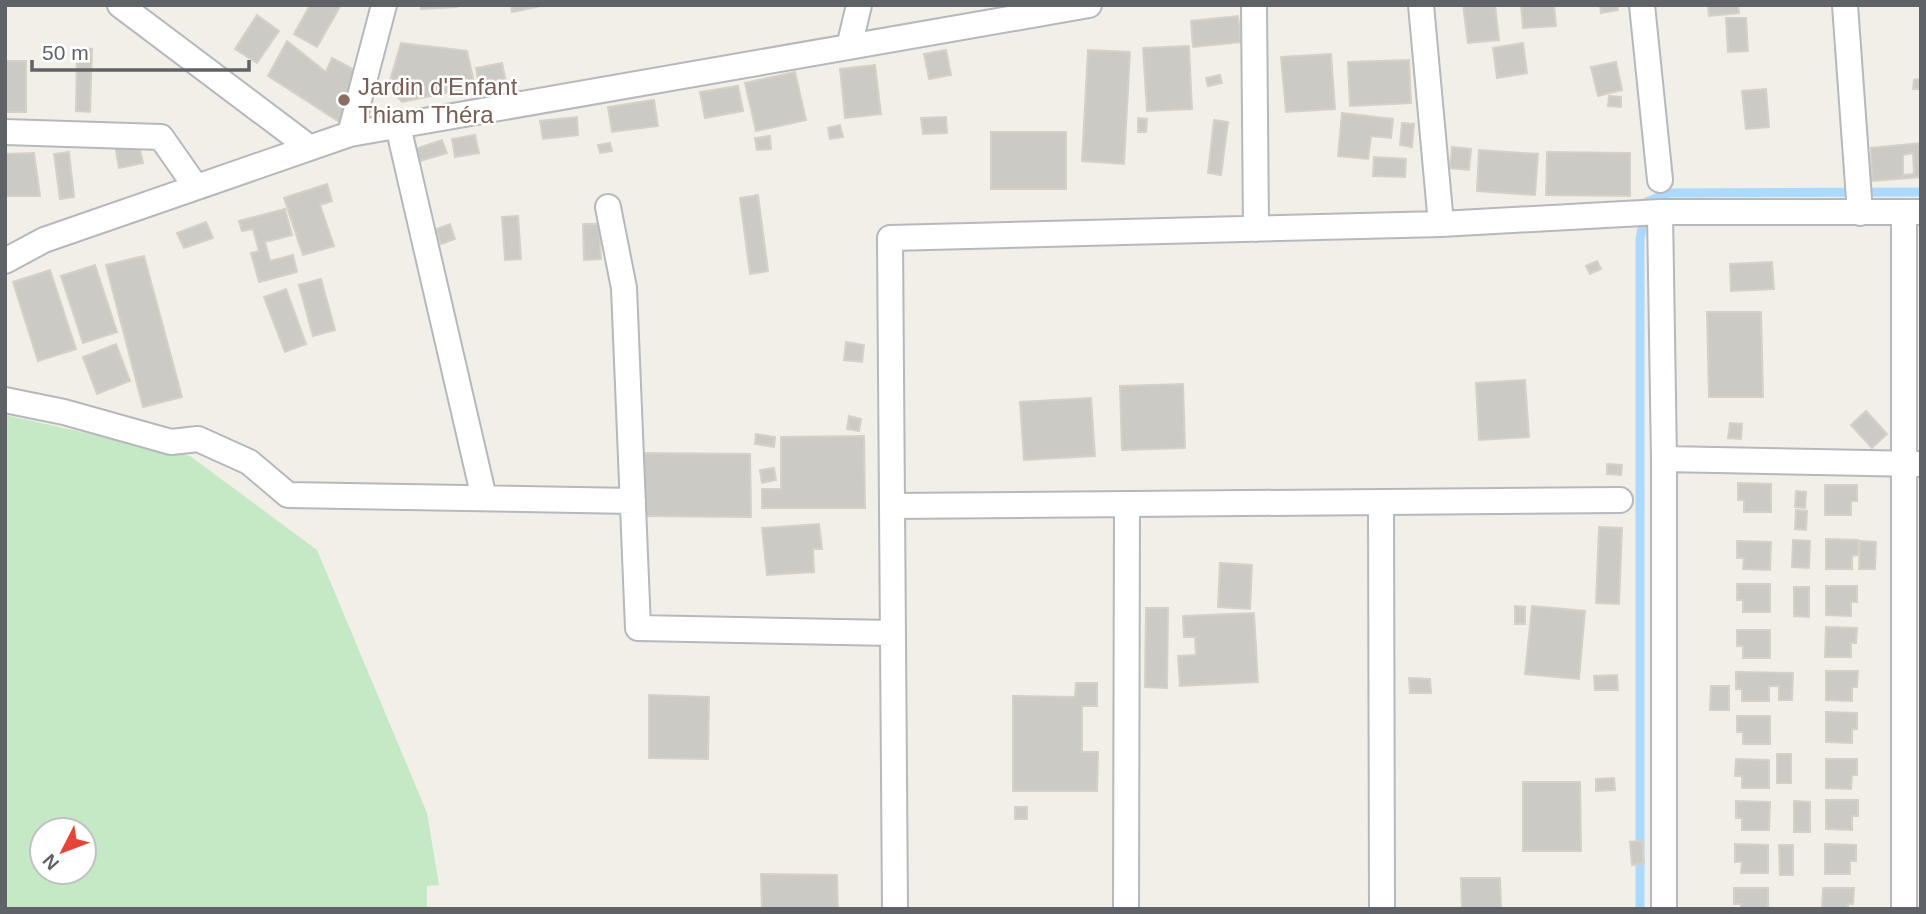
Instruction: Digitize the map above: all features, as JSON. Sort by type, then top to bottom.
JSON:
[{"type":"street","points":[[120,5],[310,148]]},
{"type":"street","points":[[350,134],[384,5]]},
{"type":"street","points":[[849,47],[859,5]]},
{"type":"street","points":[[5,261],[44,240],[350,134],[1089,5]]},
{"type":"street","points":[[1254,5],[1256,229]]},
{"type":"street","points":[[1421,5],[1441,224]]},
{"type":"street","points":[[1642,5],[1660,180]]},
{"type":"street","points":[[1845,5],[1860,213]]},
{"type":"street","points":[[398,126],[484,498]]},
{"type":"street","points":[[5,132],[161,138],[196,187]]},
{"type":"street","points":[[608,208],[625,288],[638,628],[893,633]]},
{"type":"street","points":[[1660,212],[1664,458],[1664,909]]},
{"type":"street","points":[[895,909],[890,238],[1441,224],[1660,212],[1913,212],[1913,464],[1904,909]]},
{"type":"street","points":[[5,400],[64,412],[171,442],[198,439],[248,462],[288,495],[633,501]]},
{"type":"street","points":[[1664,458],[1913,464]]},
{"type":"street","points":[[892,506],[1620,500]]},
{"type":"street","points":[[1381,502],[1382,909]]},
{"type":"street","points":[[1126,909],[1127,504]]},
{"type":"green space","points":[[5,415],[190,456],[317,550],[427,813],[439,885],[427,886],[427,909],[5,909]]},
{"type":"building","points":[[310,5],[341,5],[317,47],[294,34]]},
{"type":"building","points":[[421,5],[457,5],[457,7],[421,9]]},
{"type":"building","points":[[511,5],[541,5],[541,6],[512,12]]},
{"type":"building","points":[[1463,5],[1495,5],[1499,40],[1468,43]]},
{"type":"building","points":[[1521,5],[1554,5],[1556,26],[1523,28]]},
{"type":"building","points":[[1600,5],[1617,5],[1618,10],[1601,13]]},
{"type":"building","points":[[1708,5],[1738,5],[1739,13],[1709,16]]},
{"type":"building","points":[[257,15],[279,31],[257,63],[235,49]]},
{"type":"building","points":[[1238,16],[1241,42],[1193,47],[1191,21]]},
{"type":"building","points":[[1726,18],[1746,18],[1748,51],[1728,52]]},
{"type":"building","points":[[287,41],[326,72],[332,58],[362,74],[341,123],[268,76]]},
{"type":"building","points":[[401,43],[467,51],[475,87],[402,102],[388,87]]},
{"type":"building","points":[[1523,43],[1527,73],[1497,78],[1493,48]]},
{"type":"building","points":[[1189,46],[1192,109],[1147,111],[1143,48]]},
{"type":"building","points":[[77,48],[92,49],[90,112],[76,111]]},
{"type":"building","points":[[946,50],[951,75],[929,79],[924,54]]},
{"type":"building","points":[[1088,50],[1130,52],[1124,164],[1082,161]]},
{"type":"building","points":[[1331,54],[1335,109],[1286,112],[1281,57]]},
{"type":"building","points":[[1409,60],[1411,103],[1350,106],[1348,62]]},
{"type":"building","points":[[5,61],[26,61],[26,112],[5,112]]},
{"type":"building","points":[[1616,62],[1622,90],[1598,96],[1591,67]]},
{"type":"building","points":[[502,63],[506,82],[479,86],[476,68]]},
{"type":"building","points":[[875,65],[881,114],[845,118],[840,69]]},
{"type":"building","points":[[795,72],[806,120],[756,131],[745,83]]},
{"type":"building","points":[[1220,75],[1222,83],[1208,86],[1206,78]]},
{"type":"building","points":[[1921,79],[1921,89],[1913,89],[1914,80]]},
{"type":"building","points":[[738,86],[743,111],[705,118],[700,92]]},
{"type":"building","points":[[1766,89],[1769,127],[1746,129],[1742,91]]},
{"type":"building","points":[[1609,96],[1621,97],[1621,107],[1608,106]]},
{"type":"building","points":[[654,100],[658,126],[612,132],[608,107]]},
{"type":"building","points":[[1342,113],[1393,119],[1391,138],[1371,136],[1368,159],[1338,156]]},
{"type":"building","points":[[577,117],[578,135],[543,139],[540,121]]},
{"type":"building","points":[[946,117],[947,133],[923,134],[921,118]]},
{"type":"building","points":[[1138,118],[1147,119],[1146,132],[1138,132]]},
{"type":"building","points":[[1214,120],[1228,122],[1221,175],[1208,173]]},
{"type":"building","points":[[1402,123],[1414,124],[1412,147],[1400,145]]},
{"type":"building","points":[[840,125],[843,137],[830,139],[828,128]]},
{"type":"building","points":[[991,132],[1066,132],[1066,189],[991,189]]},
{"type":"building","points":[[475,135],[479,153],[455,157],[452,139]]},
{"type":"building","points":[[770,136],[771,149],[757,150],[755,138]]},
{"type":"building","points":[[138,140],[143,163],[119,168],[115,145]]},
{"type":"building","points":[[442,140],[447,153],[420,161],[415,149]]},
{"type":"building","points":[[610,143],[612,151],[600,153],[598,145]]},
{"type":"building","points":[[1921,143],[1921,177],[1872,181],[1871,148]],"holes":[[[1913,153],[1914,174],[1903,175],[1903,155]]]},
{"type":"building","points":[[1452,147],[1471,149],[1469,170],[1450,168]]},
{"type":"building","points":[[1479,150],[1538,154],[1535,195],[1477,191]]},
{"type":"building","points":[[69,152],[74,197],[60,199],[54,154]]},
{"type":"building","points":[[1547,152],[1630,153],[1630,196],[1546,195]]},
{"type":"building","points":[[34,153],[40,196],[5,196],[5,154]]},
{"type":"building","points":[[1374,157],[1406,159],[1405,177],[1373,176]]},
{"type":"building","points":[[327,184],[332,201],[320,205],[334,246],[303,255],[284,198]]},
{"type":"building","points":[[758,195],[768,271],[750,274],[740,198]]},
{"type":"building","points":[[285,209],[292,235],[265,242],[270,261],[293,255],[297,272],[259,282],[251,253],[259,251],[253,229],[242,231],[239,221]]},
{"type":"building","points":[[518,216],[521,259],[505,260],[502,217]]},
{"type":"building","points":[[206,222],[213,238],[184,248],[177,233]]},
{"type":"building","points":[[450,224],[455,239],[441,244],[436,229]]},
{"type":"building","points":[[583,224],[599,224],[601,259],[584,260]]},
{"type":"building","points":[[144,256],[182,397],[143,407],[106,265]]},
{"type":"building","points":[[1597,261],[1601,269],[1590,274],[1586,266]]},
{"type":"building","points":[[1772,262],[1774,289],[1731,291],[1730,264]]},
{"type":"building","points":[[95,265],[117,332],[83,343],[61,276]]},
{"type":"building","points":[[50,270],[76,349],[38,361],[13,282]]},
{"type":"building","points":[[321,279],[335,330],[313,336],[299,285]]},
{"type":"building","points":[[286,289],[306,344],[285,352],[264,297]]},
{"type":"building","points":[[1707,312],[1761,312],[1763,397],[1709,397]]},
{"type":"building","points":[[846,342],[864,345],[862,362],[844,360]]},
{"type":"building","points":[[116,344],[130,381],[97,394],[83,357]]},
{"type":"building","points":[[1525,380],[1529,437],[1479,440],[1476,383]]},
{"type":"building","points":[[1183,384],[1185,448],[1122,450],[1120,386]]},
{"type":"building","points":[[1091,398],[1095,456],[1024,460],[1020,402]]},
{"type":"building","points":[[1866,411],[1887,434],[1872,448],[1851,425]]},
{"type":"building","points":[[849,416],[861,419],[859,431],[847,429]]},
{"type":"building","points":[[1730,423],[1742,424],[1741,439],[1728,438]]},
{"type":"building","points":[[756,434],[775,437],[774,447],[755,444]]},
{"type":"building","points":[[864,436],[865,508],[762,508],[762,489],[781,489],[781,437]]},
{"type":"building","points":[[643,453],[750,454],[751,517],[643,516]]},
{"type":"building","points":[[1607,464],[1622,465],[1621,475],[1607,474]]},
{"type":"building","points":[[774,468],[776,480],[762,483],[760,470]]},
{"type":"building","points":[[1738,483],[1771,484],[1771,512],[1744,512],[1744,500],[1738,500]]},
{"type":"building","points":[[1825,485],[1857,485],[1857,501],[1851,501],[1851,515],[1825,515]]},
{"type":"building","points":[[1796,491],[1806,492],[1805,508],[1795,507]]},
{"type":"building","points":[[1796,510],[1807,511],[1806,530],[1795,529]]},
{"type":"building","points":[[819,524],[822,549],[813,549],[814,572],[767,575],[762,528]]},
{"type":"building","points":[[1599,527],[1622,528],[1619,604],[1596,603]]},
{"type":"building","points":[[1826,539],[1858,540],[1858,555],[1852,556],[1852,569],[1826,569]]},
{"type":"building","points":[[1793,540],[1810,541],[1809,568],[1792,567]]},
{"type":"building","points":[[1737,541],[1771,542],[1770,570],[1743,569],[1744,558],[1737,558]]},
{"type":"building","points":[[1860,541],[1876,542],[1875,569],[1859,569]]},
{"type":"building","points":[[1220,563],[1252,565],[1250,609],[1218,607]]},
{"type":"building","points":[[1737,584],[1770,584],[1770,612],[1743,612],[1743,600],[1737,600]]},
{"type":"building","points":[[1826,586],[1857,586],[1857,602],[1851,602],[1851,616],[1826,615]]},
{"type":"building","points":[[1794,587],[1809,587],[1809,617],[1794,616]]},
{"type":"building","points":[[1515,606],[1525,607],[1525,624],[1515,624]]},
{"type":"building","points":[[1532,606],[1585,611],[1579,679],[1525,674]]},
{"type":"building","points":[[1146,608],[1168,608],[1167,688],[1145,687]]},
{"type":"building","points":[[1254,613],[1258,682],[1180,686],[1178,656],[1196,655],[1195,637],[1184,637],[1183,616]]},
{"type":"building","points":[[1826,627],[1857,628],[1856,643],[1851,643],[1851,657],[1825,657]]},
{"type":"building","points":[[1737,630],[1770,630],[1770,658],[1743,658],[1743,646],[1737,646]]},
{"type":"building","points":[[1826,671],[1858,671],[1857,687],[1852,687],[1852,701],[1826,700]]},
{"type":"building","points":[[1736,672],[1793,673],[1792,700],[1779,700],[1779,686],[1769,686],[1769,701],[1742,701],[1742,689],[1736,689]]},
{"type":"building","points":[[1617,675],[1618,690],[1595,690],[1594,676]]},
{"type":"building","points":[[1409,678],[1430,679],[1431,693],[1410,693]]},
{"type":"building","points":[[1076,683],[1097,683],[1097,706],[1082,706],[1082,752],[1098,752],[1097,791],[1013,791],[1013,696],[1075,697]]},
{"type":"building","points":[[1711,686],[1729,686],[1729,710],[1710,710]]},
{"type":"building","points":[[649,695],[709,697],[708,759],[649,758]]},
{"type":"building","points":[[1826,712],[1857,713],[1857,729],[1852,729],[1852,743],[1826,742]]},
{"type":"building","points":[[1737,716],[1770,716],[1770,744],[1743,744],[1743,732],[1737,732]]},
{"type":"building","points":[[1777,754],[1791,754],[1791,783],[1777,783]]},
{"type":"building","points":[[1736,759],[1769,760],[1769,788],[1742,788],[1742,776],[1735,776]]},
{"type":"building","points":[[1826,759],[1857,759],[1857,775],[1852,775],[1851,789],[1826,788]]},
{"type":"building","points":[[1614,778],[1615,790],[1596,791],[1596,779]]},
{"type":"building","points":[[1523,782],[1580,782],[1581,851],[1523,851]]},
{"type":"building","points":[[1826,800],[1858,800],[1858,816],[1852,816],[1852,830],[1826,829]]},
{"type":"building","points":[[1736,801],[1770,802],[1769,830],[1742,830],[1742,818],[1736,818]]},
{"type":"building","points":[[1794,801],[1810,802],[1810,832],[1794,832]]},
{"type":"building","points":[[1015,807],[1027,807],[1027,819],[1015,819]]},
{"type":"building","points":[[1642,841],[1644,863],[1632,865],[1630,842]]},
{"type":"building","points":[[1735,844],[1768,845],[1768,873],[1741,873],[1742,862],[1735,862]]},
{"type":"building","points":[[1825,844],[1856,845],[1856,861],[1850,861],[1850,874],[1825,874]]},
{"type":"building","points":[[1779,845],[1793,845],[1793,875],[1780,875]]},
{"type":"building","points":[[761,874],[837,875],[838,909],[762,909]]},
{"type":"building","points":[[1461,878],[1500,878],[1501,909],[1462,909]]},
{"type":"building","points":[[1734,888],[1768,888],[1768,909],[1741,909],[1741,904],[1734,904]]},
{"type":"building","points":[[1823,888],[1854,888],[1853,904],[1848,904],[1848,909],[1822,909]]},
{"type":"waterway","points":[[1640,909],[1640,239],[1647,202],[1668,193],[1921,192]]},
{"type":"place","name":"Jardin d'Enfant Thiam Théra","points":[[344,100]]}]
